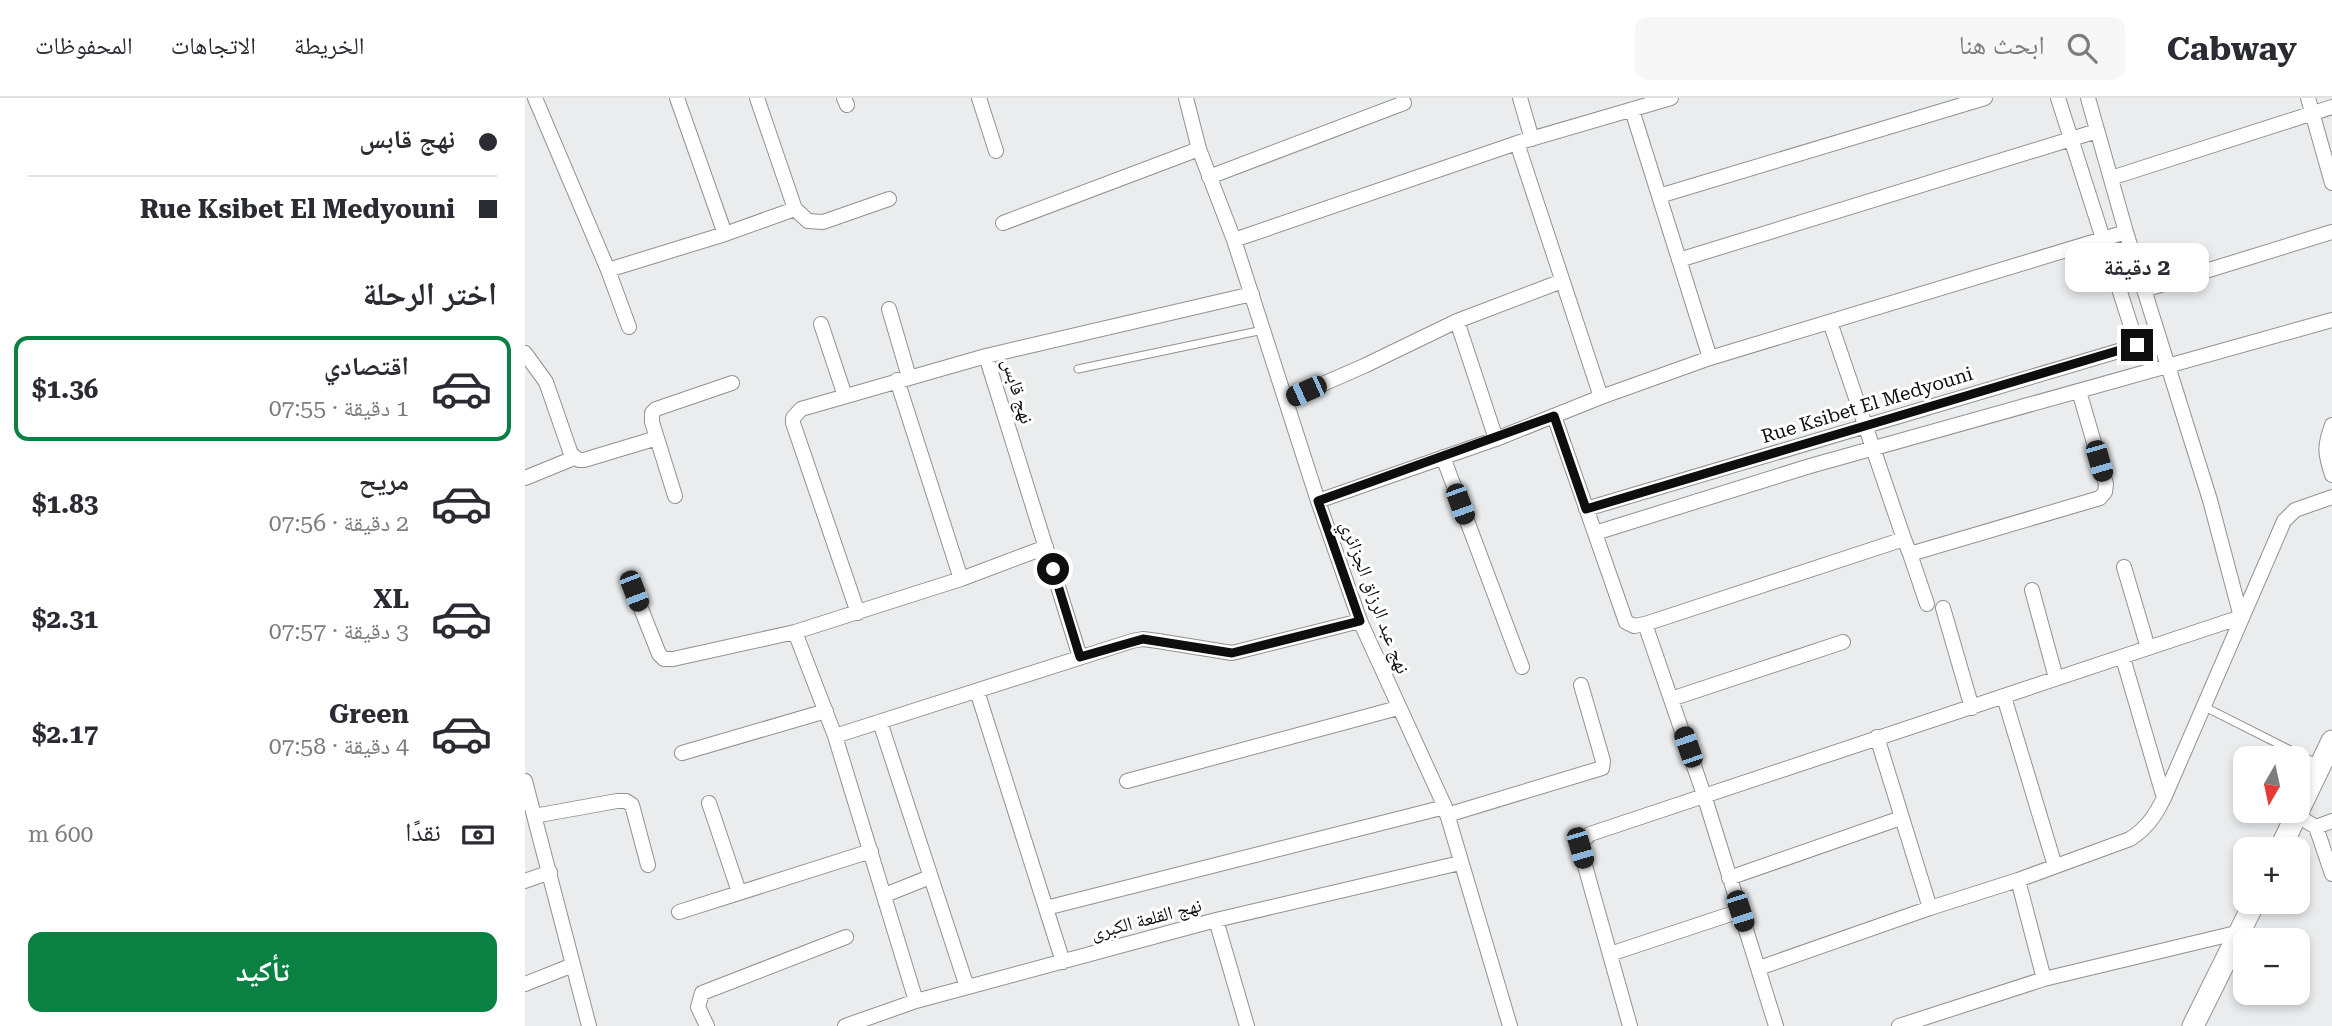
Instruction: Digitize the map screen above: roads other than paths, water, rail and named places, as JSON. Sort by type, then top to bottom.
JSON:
[{"type":"street","points":[[535,98],[608,270],[629,327]]},
{"type":"street","points":[[677,98],[725,234]]},
{"type":"street","points":[[757,98],[796,209],[808,220],[823,222],[890,200]]},
{"type":"street","points":[[979,98],[996,151]]},
{"type":"street","name":"نهج عبد الرزاق الجزائري","points":[[1186,98],[1199,149],[1234,240],[1318,501],[1360,621],[1446,811],[1510,1026]]},
{"type":"street","points":[[1520,98],[1532,139]]},
{"type":"street","points":[[1234,240],[1517,143],[1671,98]]},
{"type":"street","points":[[1659,197],[1985,98]]},
{"type":"street","points":[[2058,98],[2137,345]]},
{"type":"street","points":[[2088,98],[2126,232],[2210,500],[2241,617]]},
{"type":"street","points":[[2308,98],[2332,183]]},
{"type":"street","points":[[1209,177],[1404,103]]},
{"type":"street","points":[[2112,178],[2332,107]]},
{"type":"street","points":[[1632,110],[1710,358]]},
{"type":"street","points":[[1679,260],[2097,131]]},
{"type":"street","points":[[1517,143],[1601,397]]},
{"type":"street","points":[[1003,223],[1199,149]]},
{"type":"street","points":[[608,270],[796,209]]},
{"type":"street","points":[[1318,501],[1496,439],[1601,397],[1710,358],[2126,232]]},
{"type":"street","points":[[2144,290],[2332,232]]},
{"type":"street","points":[[1286,400],[1457,321],[1562,281]]},
{"type":"street","name":"نهج قابس","points":[[1080,657],[986,356],[1252,294]]},
{"type":"street","points":[[888,309],[903,379],[961,579]]},
{"type":"street","points":[[1595,533],[1810,466],[2332,320]]},
{"type":"street","points":[[1457,321],[1496,439]]},
{"type":"street","points":[[1829,322],[1927,604]]},
{"type":"street","points":[[821,324],[845,396]]},
{"type":"street","name":"Rue Ksibet El Medyouni","points":[[1586,509],[2159,339]]},
{"type":"street","points":[[525,354],[546,382],[574,457],[584,460],[657,438]]},
{"type":"street","points":[[857,613],[793,418],[801,409],[986,356]]},
{"type":"street","points":[[675,496],[651,417],[656,409],[732,383]]},
{"type":"street","points":[[1910,554],[2101,498],[2106,484],[2079,391]]},
{"type":"street","points":[[1554,416],[1626,622],[1634,626],[1904,539]]},
{"type":"street","points":[[2332,425],[2325,446],[2332,475]]},
{"type":"street","points":[[525,478],[574,457]]},
{"type":"street","points":[[1443,457],[1522,667]]},
{"type":"street","points":[[1759,968],[2130,839],[2152,821],[2288,516],[2295,510],[2332,496]]},
{"type":"street","points":[[634,591],[655,646],[664,659],[673,659],[795,632],[961,579],[1046,547]]},
{"type":"street","points":[[2125,567],[2148,648]]},
{"type":"street","points":[[2032,590],[2056,678]]},
{"type":"street","points":[[1943,608],[1972,708]]},
{"type":"street","points":[[1630,1026],[1580,844],[1590,834],[2241,617]]},
{"type":"street","points":[[835,736],[1143,639],[1232,653],[1360,621]]},
{"type":"street","points":[[1645,624],[1704,794],[1776,1026]]},
{"type":"street","points":[[795,632],[835,736],[916,1001]]},
{"type":"street","points":[[1671,699],[1843,642]]},
{"type":"street","points":[[2123,658],[2164,798]]},
{"type":"street","points":[[1046,908],[1446,811],[1602,768],[1603,761],[1581,685]]},
{"type":"street","points":[[977,691],[1063,961]]},
{"type":"street","points":[[2004,697],[2055,866]]},
{"type":"street","points":[[1126,780],[1398,708]]},
{"type":"street","points":[[682,753],[826,711]]},
{"type":"street","points":[[880,722],[967,988]]},
{"type":"street","points":[[1877,737],[1930,908]]},
{"type":"street","points":[[2310,786],[2332,741]]},
{"type":"street","points":[[525,781],[532,822],[550,872],[589,1026]]},
{"type":"street","points":[[532,822],[626,801],[632,805],[648,866]]},
{"type":"street","points":[[709,803],[739,892]]},
{"type":"street","points":[[1729,877],[1901,818]]},
{"type":"street","points":[[2316,827],[2332,821]]},
{"type":"street","points":[[2309,823],[2316,827],[2332,874]]},
{"type":"street","points":[[679,912],[871,851]]},
{"type":"street","name":"نهج القلعة الكبرى","points":[[850,1025],[916,1001],[1216,920],[1460,863]]},
{"type":"street","points":[[525,880],[550,872]]},
{"type":"street","points":[[885,895],[930,877]]},
{"type":"street","points":[[2018,880],[2044,979]]},
{"type":"street","points":[[1610,954],[1740,911]]},
{"type":"street","points":[[1216,920],[1247,1026]]},
{"type":"street","points":[[1899,1026],[2044,979],[2233,934]]},
{"type":"street","points":[[707,1026],[698,1007],[702,993],[846,937]]},
{"type":"street","points":[[2193,1026],[2233,946]]},
{"type":"street","points":[[525,984],[573,965]]},
{"type":"lane","points":[[1078,369],[1264,330]]},
{"type":"lane","points":[[2203,706],[2320,765]]}]
